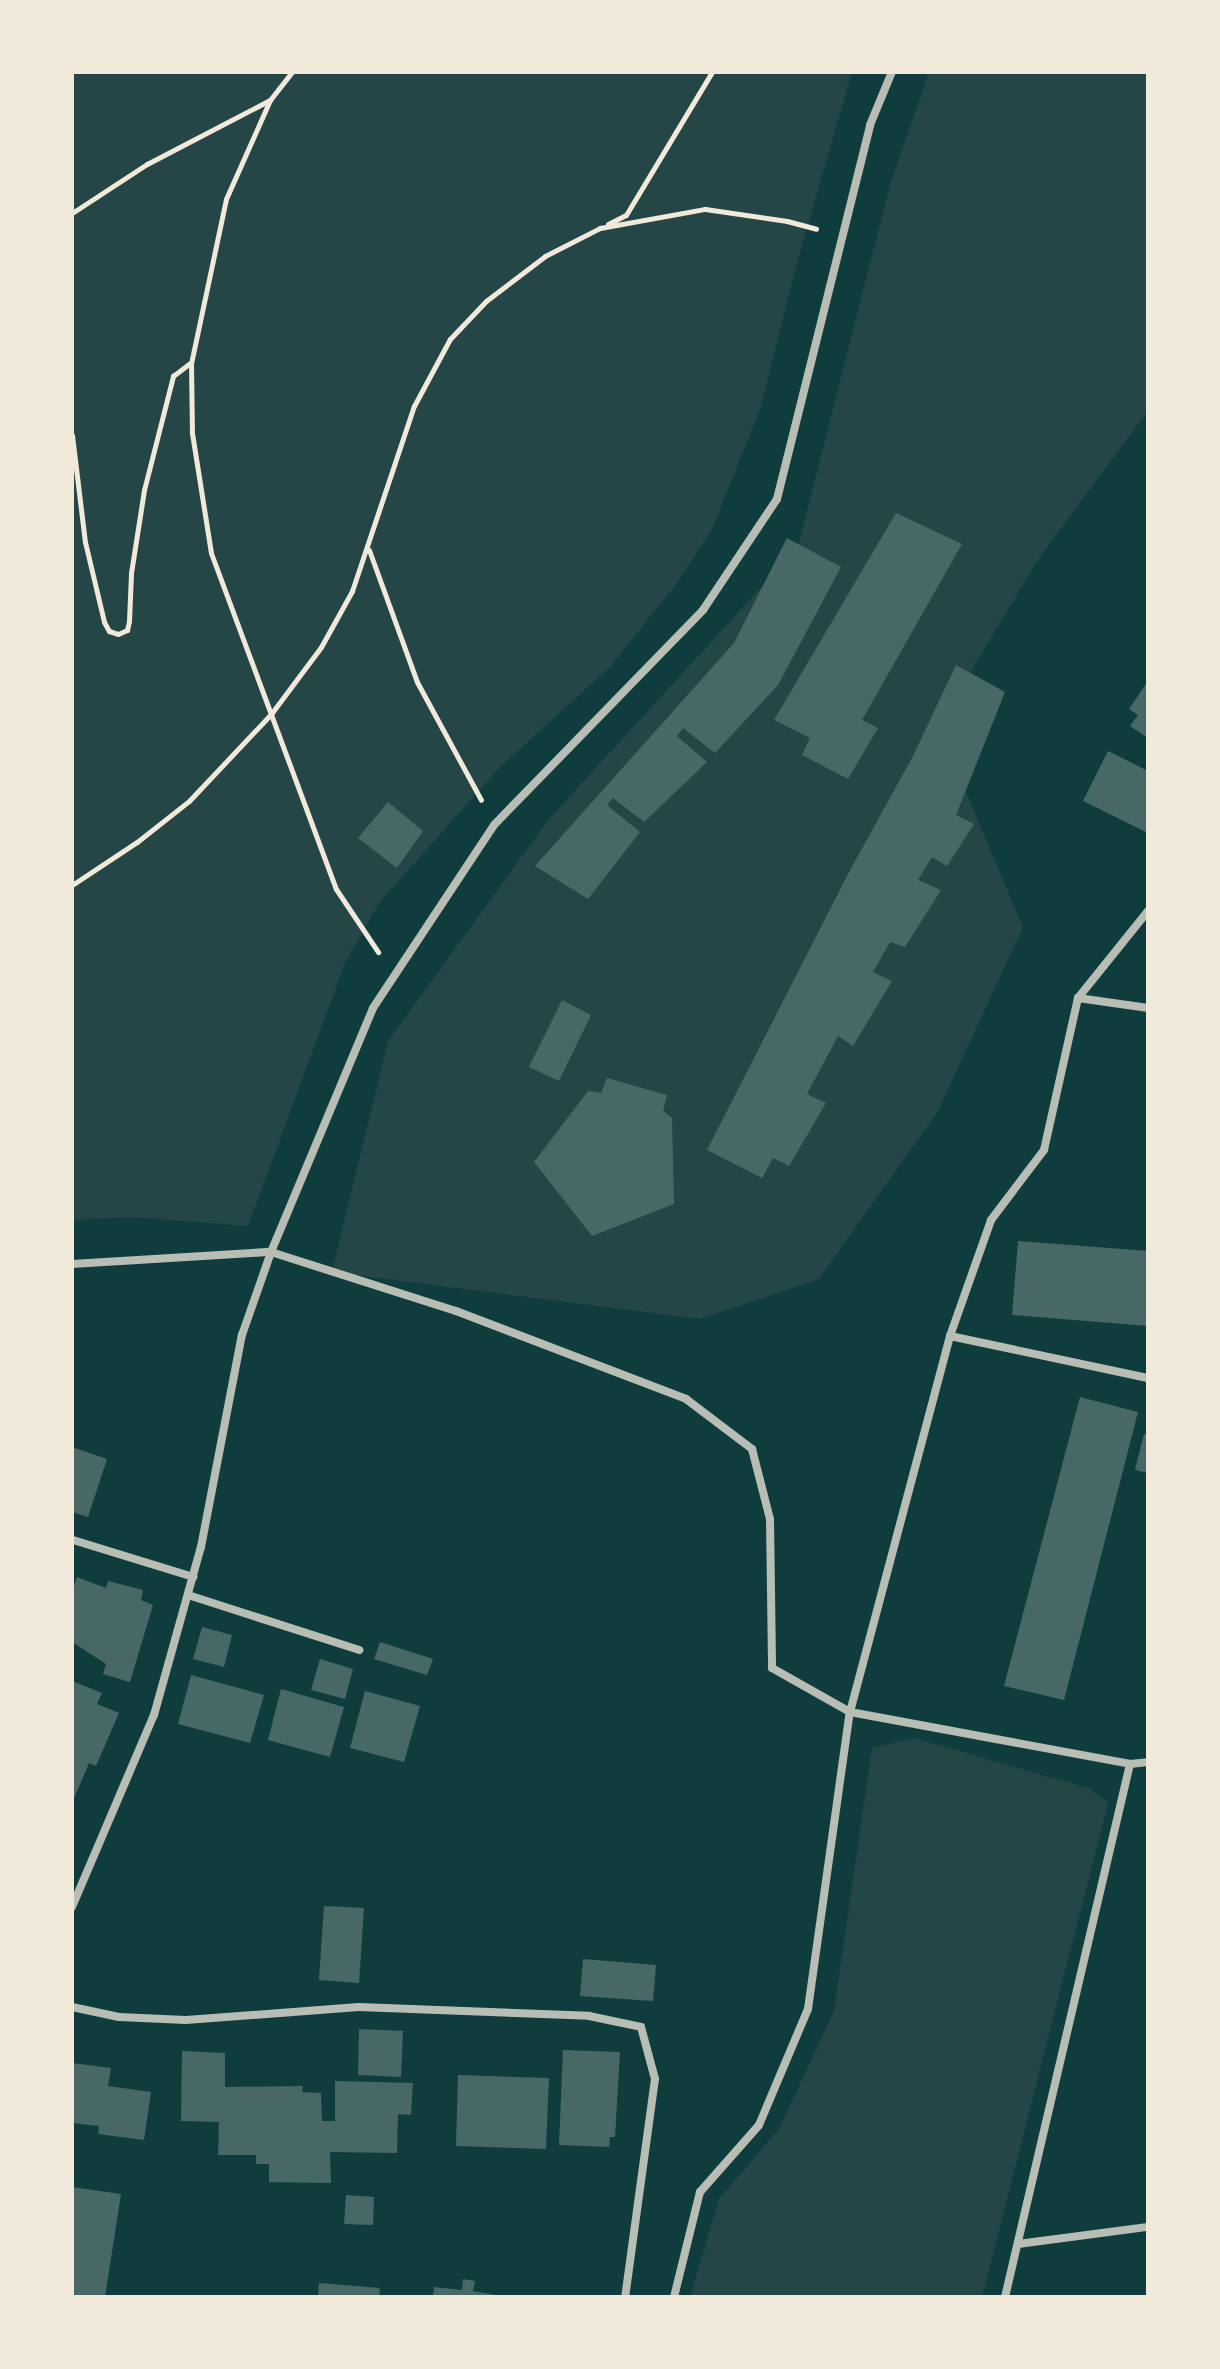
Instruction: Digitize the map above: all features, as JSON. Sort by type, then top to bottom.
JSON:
[{"type":"street","points":[[72,1907],[154,1715],[193,1577],[242,1335],[271,1252],[373,1008],[494,825],[703,610],[777,499],[870,125],[892,72]]},
{"type":"street","points":[[674,2297],[700,2192],[759,2125],[808,2009],[850,1712],[950,1336],[991,1220],[1044,1150],[1078,998],[1148,911]]},
{"type":"street","points":[[1078,998],[1148,1008]]},
{"type":"street","points":[[72,1264],[271,1252],[456,1311],[686,1399],[752,1449],[770,1519],[772,1668],[850,1712],[1130,1764],[1148,1762]]},
{"type":"street","points":[[950,1336],[1148,1378]]},
{"type":"street","points":[[73,1540],[193,1577]]},
{"type":"street","points":[[188,1595],[359,1650]]},
{"type":"street","points":[[1005,2297],[1130,1764]]},
{"type":"street","points":[[72,2007],[119,2017],[186,2020],[359,2007],[589,2016],[641,2027],[655,2079],[625,2297]]},
{"type":"street","points":[[1018,2244],[1148,2227]]},
{"type":"path","points":[[292,72],[270,100],[226,199],[191,363],[192,433],[211,553],[336,889],[394,976]]},
{"type":"path","points":[[72,885],[137,842],[189,801],[271,714],[321,647],[352,591],[369,549],[414,406],[450,339],[515,276],[626,215],[712,72]]},
{"type":"path","points":[[72,213],[147,164],[270,100]]},
{"type":"path","points":[[600,228],[705,209],[787,221],[844,237]]},
{"type":"path","points":[[72,435],[85,542],[104,622],[109,631],[118,634],[127,630],[129,621],[131,573],[144,490],[173,376],[191,363]]},
{"type":"path","points":[[369,549],[417,682],[494,825]]},
{"type":"shaded area","points":[[72,72],[852,72],[796,266],[760,410],[712,529],[680,579],[610,667],[500,767],[379,903],[345,963],[248,1226],[130,1217],[72,1220]]},
{"type":"shaded area","points":[[929,72],[1148,72],[1148,411],[1039,558],[938,726],[1023,927],[938,1111],[819,1279],[700,1319],[332,1272],[388,1041],[549,819],[798,547],[890,185]]},
{"type":"shaded area","points":[[914,1738],[1091,1789],[1108,1803],[982,2297],[690,2297],[719,2199],[779,2129],[834,2011],[872,1748]]},
{"type":"building","points":[[896,513],[962,544],[862,720],[878,728],[848,779],[802,755],[810,738],[774,720]]},
{"type":"building","points":[[787,538],[841,567],[778,685],[715,753],[683,728],[677,736],[707,762],[644,822],[613,798],[607,805],[640,832],[588,899],[535,866],[734,643]]},
{"type":"building","points":[[956,665],[1005,692],[956,815],[974,824],[947,866],[932,857],[918,880],[941,890],[905,947],[890,942],[873,972],[892,981],[853,1046],[838,1036],[807,1094],[826,1103],[789,1166],[773,1158],[762,1178],[707,1150],[848,874],[913,756]]},
{"type":"building","points":[[1148,681],[1148,738],[1130,726],[1138,715],[1129,709]]},
{"type":"building","points":[[1108,751],[1148,771],[1146,832],[1083,801]]},
{"type":"building","points":[[388,802],[423,831],[397,868],[358,838]]},
{"type":"building","points":[[562,1000],[591,1015],[559,1081],[529,1067]]},
{"type":"building","points":[[607,1078],[667,1095],[663,1111],[672,1118],[674,1204],[592,1236],[534,1162],[588,1091],[601,1093]]},
{"type":"building","points":[[1018,1241],[1148,1251],[1148,1326],[1012,1315]]},
{"type":"building","points":[[1080,1397],[1138,1412],[1064,1700],[1004,1686]]},
{"type":"building","points":[[1144,1434],[1148,1435],[1148,1473],[1135,1470]]},
{"type":"building","points":[[72,1447],[107,1459],[88,1517],[72,1512]]},
{"type":"building","points":[[77,1577],[106,1588],[108,1581],[143,1590],[141,1600],[153,1605],[130,1682],[103,1674],[106,1664],[72,1642],[72,1593]]},
{"type":"building","points":[[202,1627],[232,1635],[224,1667],[193,1659]]},
{"type":"building","points":[[380,1642],[433,1659],[427,1675],[374,1659]]},
{"type":"building","points":[[320,1659],[353,1669],[345,1699],[311,1690]]},
{"type":"building","points":[[191,1675],[264,1695],[250,1743],[178,1724]]},
{"type":"building","points":[[72,1681],[102,1693],[97,1704],[119,1713],[96,1766],[89,1763],[72,1803]]},
{"type":"building","points":[[281,1689],[344,1707],[330,1757],[268,1740]]},
{"type":"building","points":[[365,1691],[420,1706],[404,1762],[350,1748]]},
{"type":"building","points":[[324,1906],[364,1908],[359,1983],[319,1980]]},
{"type":"building","points":[[583,1959],[656,1965],[653,2001],[580,1996]]},
{"type":"building","points":[[359,2029],[403,2031],[401,2077],[358,2075]]},
{"type":"building","points":[[563,2050],[620,2052],[615,2137],[610,2137],[609,2147],[559,2145]]},
{"type":"building","points":[[182,2051],[225,2053],[225,2087],[303,2086],[302,2092],[321,2093],[322,2121],[335,2121],[335,2081],[413,2083],[411,2115],[398,2114],[397,2153],[330,2152],[331,2183],[269,2182],[269,2164],[256,2164],[256,2155],[218,2155],[219,2122],[181,2121]]},
{"type":"building","points":[[72,2063],[111,2068],[108,2086],[151,2092],[144,2140],[98,2134],[99,2126],[72,2123]]},
{"type":"building","points":[[458,2075],[549,2078],[546,2149],[456,2146]]},
{"type":"building","points":[[72,2187],[121,2194],[105,2297],[72,2297]]},
{"type":"building","points":[[346,2195],[374,2197],[373,2225],[344,2224]]},
{"type":"building","points":[[463,2279],[475,2281],[473,2291],[507,2297],[433,2297],[434,2287],[462,2290]]},
{"type":"building","points":[[319,2283],[380,2288],[379,2297],[318,2297]]}]
